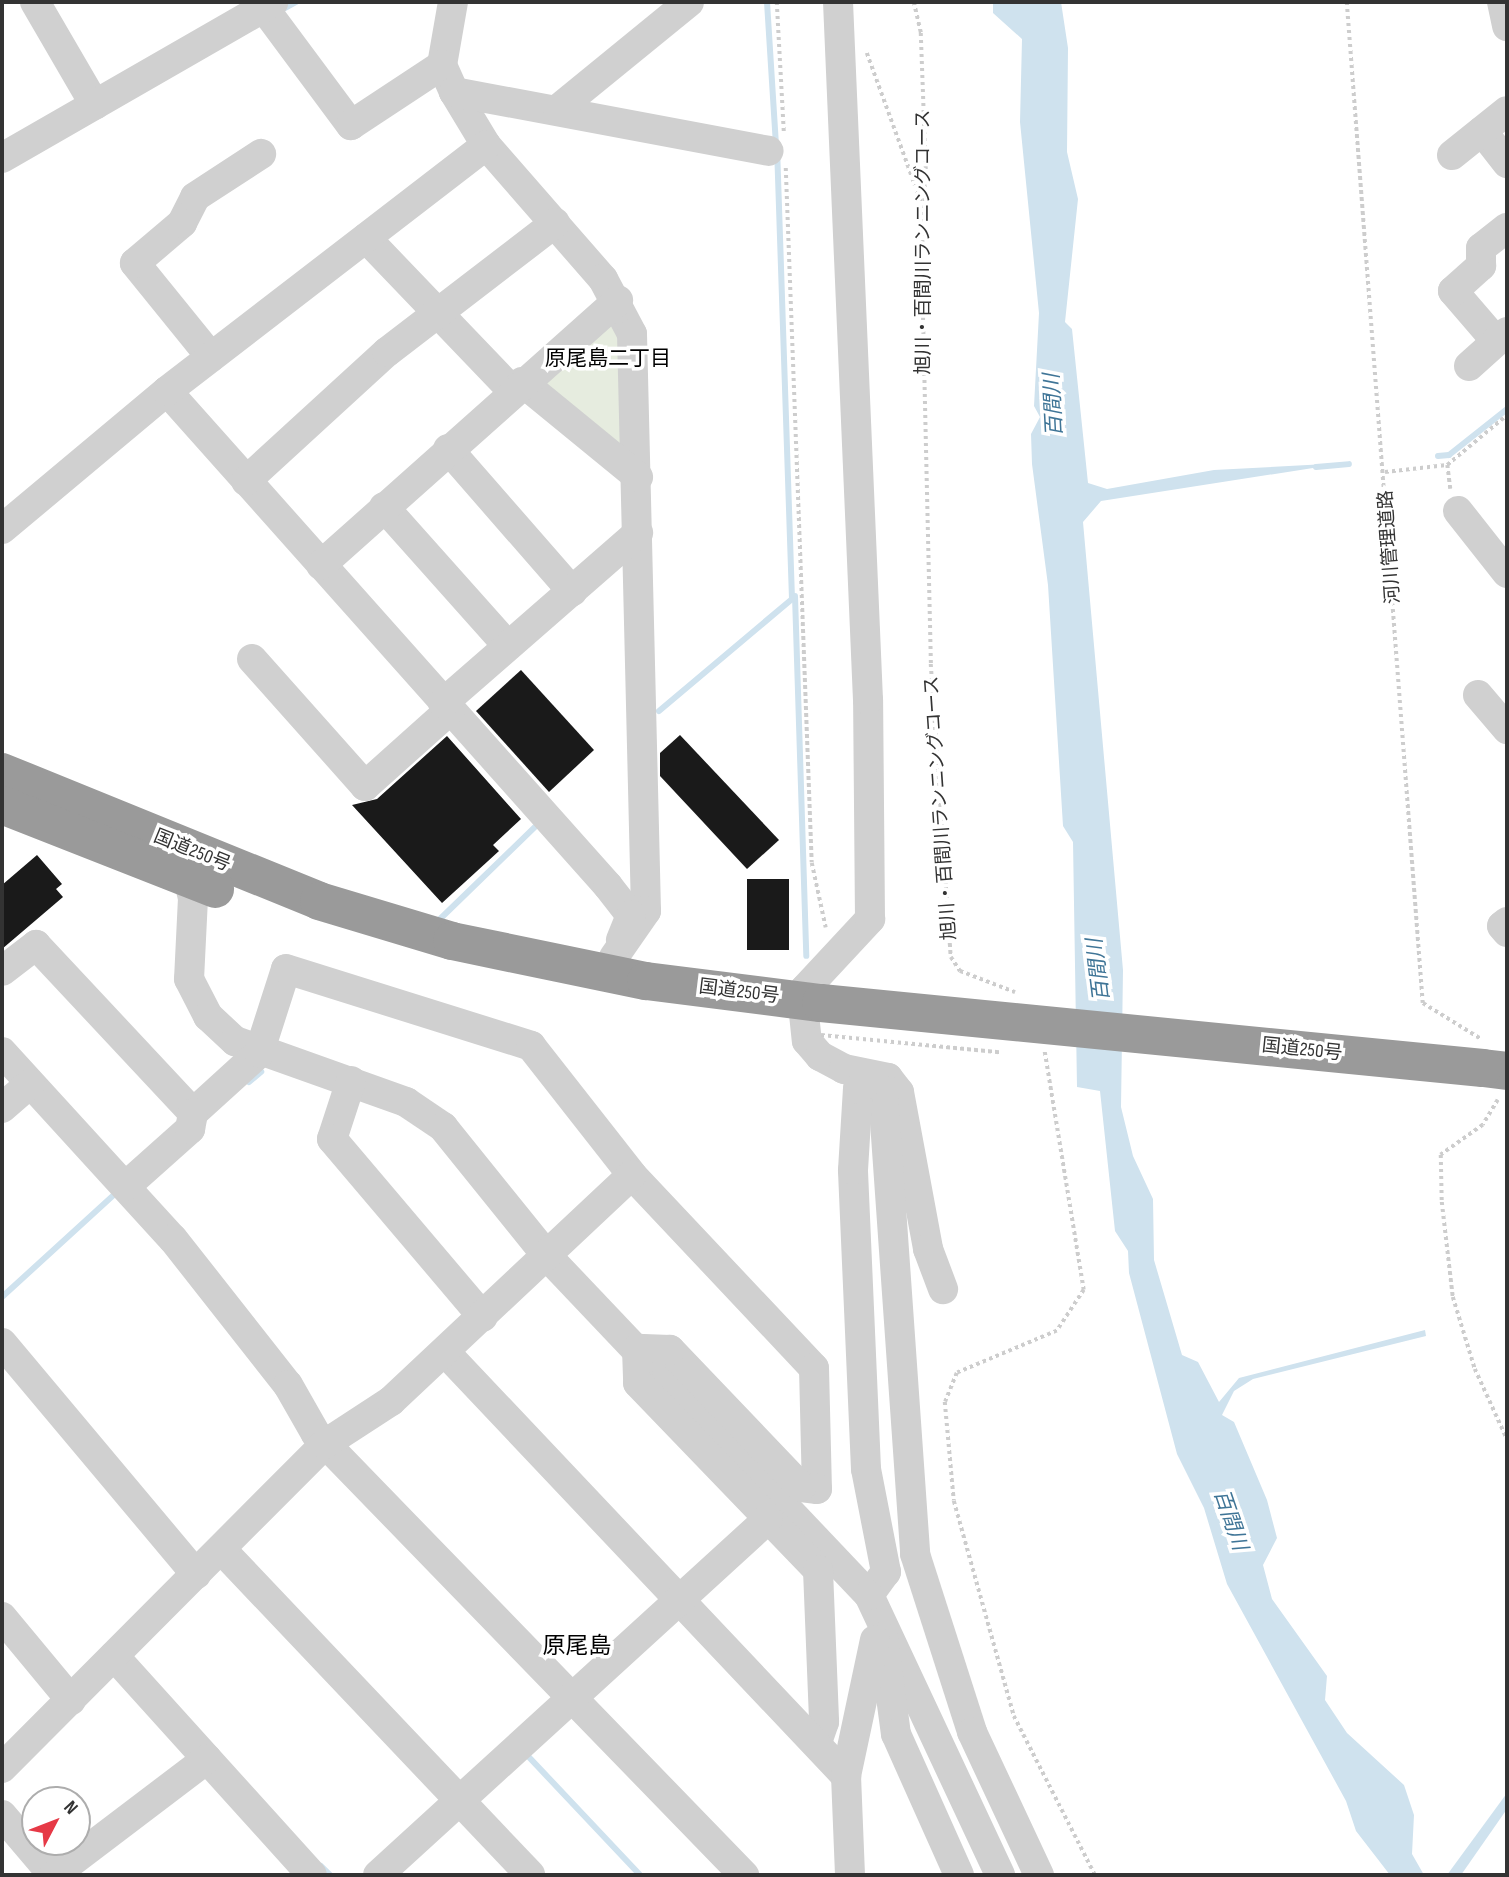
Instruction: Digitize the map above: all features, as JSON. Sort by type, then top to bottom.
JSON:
[{"type":"highway","name":"国道250号","points":[[2,772],[319,901],[548,963],[813,1008]]},
{"type":"highway","name":"国道250号","points":[[2,806],[188,878],[376,943],[484,969],[813,1008],[1494,1076]]},
{"type":"street","points":[[35,2],[95,105]]},
{"type":"street","points":[[453,2],[442,65],[454,92],[486,145],[618,300],[632,334],[638,477],[646,911],[614,957]]},
{"type":"street","points":[[838,2],[868,700],[870,919],[805,989],[813,1008],[807,1041],[820,1056],[873,1078],[888,1078],[899,1092],[928,1249],[943,1289]]},
{"type":"street","points":[[1502,2],[1507,26]]},
{"type":"street","points":[[558,109],[686,3]]},
{"type":"street","points":[[2,158],[268,5],[351,125],[442,65]]},
{"type":"street","points":[[454,92],[780,150]]},
{"type":"street","points":[[1452,155],[1507,111]]},
{"type":"street","points":[[1482,131],[1507,163]]},
{"type":"street","points":[[2,529],[167,391],[486,145]]},
{"type":"street","points":[[211,357],[135,263],[182,223],[195,197],[261,154]]},
{"type":"street","points":[[246,481],[436,314],[555,223]]},
{"type":"street","points":[[1469,366],[1502,337],[1453,291],[1480,266],[1481,248],[1507,228]]},
{"type":"street","points":[[366,238],[436,314],[517,386],[638,477]]},
{"type":"street","points":[[321,565],[517,386],[618,300]]},
{"type":"street","points":[[167,391],[631,915],[614,957]]},
{"type":"street","points":[[448,449],[572,591]]},
{"type":"street","points":[[384,507],[508,646]]},
{"type":"street","points":[[1458,512],[1507,573]]},
{"type":"street","points":[[251,659],[365,786],[508,646],[638,533]]},
{"type":"street","points":[[1478,695],[1507,729]]},
{"type":"street","points":[[188,878],[193,898],[189,979],[208,1016],[235,1041],[259,1053],[351,1081],[406,1102],[443,1127],[548,1257],[875,1605],[935,1747],[1000,1875]]},
{"type":"street","points":[[1507,922],[1502,926],[1507,932]]},
{"type":"street","points":[[2,971],[36,945],[193,1113]]},
{"type":"street","points":[[548,963],[568,956],[614,957]]},
{"type":"street","points":[[126,1186],[190,1129],[193,1113],[259,1053],[286,969],[531,1046],[632,1175],[814,1368],[817,1489],[801,1488],[670,1350],[637,1349]]},
{"type":"street","points":[[2,1052],[126,1186],[288,1385],[325,1444],[575,1696],[744,1875]]},
{"type":"street","points":[[850,1875],[846,1776],[875,1605],[886,1572],[866,1469],[853,1170],[858,1089],[873,1078]]},
{"type":"street","points":[[873,1078],[883,1093],[915,1554],[972,1732],[1039,1875]]},
{"type":"street","points":[[351,1081],[332,1139],[483,1317]]},
{"type":"street","points":[[2,1108],[30,1084]]},
{"type":"street","points":[[2,1768],[325,1444],[391,1401],[548,1257],[632,1175]]},
{"type":"street","points":[[2,1343],[196,1574]]},
{"type":"street","points":[[637,1349],[638,1382],[818,1570],[824,1722],[817,1742]]},
{"type":"street","points":[[445,1352],[817,1742],[846,1776]]},
{"type":"street","points":[[378,1875],[768,1519]]},
{"type":"street","points":[[221,1549],[530,1875]]},
{"type":"street","points":[[875,1605],[896,1734],[959,1875]]},
{"type":"street","points":[[2,1617],[71,1700]]},
{"type":"street","points":[[114,1656],[312,1875]]},
{"type":"street","points":[[2,1815],[54,1875],[206,1759]]},
{"type":"path","points":[[776,2],[780,150],[812,863],[833,958]]},
{"type":"path","name":"旭川・百間川ランニングコース","points":[[914,2],[921,33],[931,664],[951,957],[960,971],[1028,1000]]},
{"type":"path","name":"河川管理道路","points":[[1347,2],[1385,472],[1423,1003],[1470,1028],[1494,1076]]},
{"type":"path","points":[[862,41],[924,212]]},
{"type":"path","points":[[1385,472],[1447,465],[1507,415]]},
{"type":"path","points":[[1447,465],[1458,512]]},
{"type":"path","points":[[1043,1046],[1084,1290],[1057,1331],[957,1373],[945,1402],[954,1501],[1014,1716],[1095,1875]]},
{"type":"path","points":[[1494,1076],[1483,1125],[1441,1155],[1442,1202],[1453,1297],[1475,1369],[1507,1439]]},
{"type":"shaded area","points":[[615,311],[628,450],[541,388]]},
{"type":"water","name":"百間川","points":[[993,2],[1061,2],[1068,48],[1067,152],[1078,199],[1065,322],[1072,329],[1088,483],[1107,489],[1214,470],[1345,463],[1101,501],[1083,522],[1123,970],[1121,1107],[1133,1156],[1153,1199],[1154,1260],[1182,1355],[1198,1362],[1219,1402],[1239,1378],[1425,1330],[1426,1336],[1253,1379],[1234,1391],[1222,1415],[1234,1422],[1267,1500],[1277,1538],[1263,1565],[1272,1599],[1327,1676],[1325,1700],[1347,1733],[1404,1785],[1414,1815],[1412,1854],[1424,1875],[1390,1875],[1356,1831],[1346,1801],[1227,1584],[1204,1508],[1177,1454],[1129,1273],[1128,1251],[1115,1231],[1100,1091],[1077,1087],[1073,842],[1063,826],[1048,585],[1032,464],[1031,434],[1040,417],[1034,406],[1039,313],[1020,122],[1022,39],[993,13]]},
{"type":"water","points":[[1507,1793],[1507,1809],[1461,1875],[1447,1875]]},
{"type":"building","points":[[521,670],[594,750],[549,792],[476,711]]},
{"type":"building","points":[[680,735],[779,840],[747,869],[660,776],[660,753]]},
{"type":"building","points":[[447,736],[521,819],[493,845],[499,851],[442,903],[352,805],[377,799]]},
{"type":"building","points":[[37,855],[62,884],[56,889],[63,897],[2,949],[2,885]]},
{"type":"building","points":[[747,879],[789,879],[789,950],[747,950]]},
{"type":"waterway","points":[[283,9],[296,2]]},
{"type":"waterway","points":[[767,2],[776,145]]},
{"type":"waterway","points":[[659,711],[792,599],[777,156]]},
{"type":"waterway","points":[[1438,456],[1449,455],[1507,409]]},
{"type":"waterway","points":[[1316,467],[1349,464]]},
{"type":"waterway","points":[[795,596],[806,956]]},
{"type":"waterway","points":[[440,919],[539,823]]},
{"type":"waterway","points":[[249,1082],[261,1072]]},
{"type":"waterway","points":[[2,1297],[118,1191]]},
{"type":"waterway","points":[[526,1754],[640,1875]]},
{"type":"waterway","points":[[321,1866],[330,1875]]},
{"type":"district","name":"原尾島二丁目","points":[[608,359]]},
{"type":"district","name":"原尾島","points":[[577,1646]]}]
